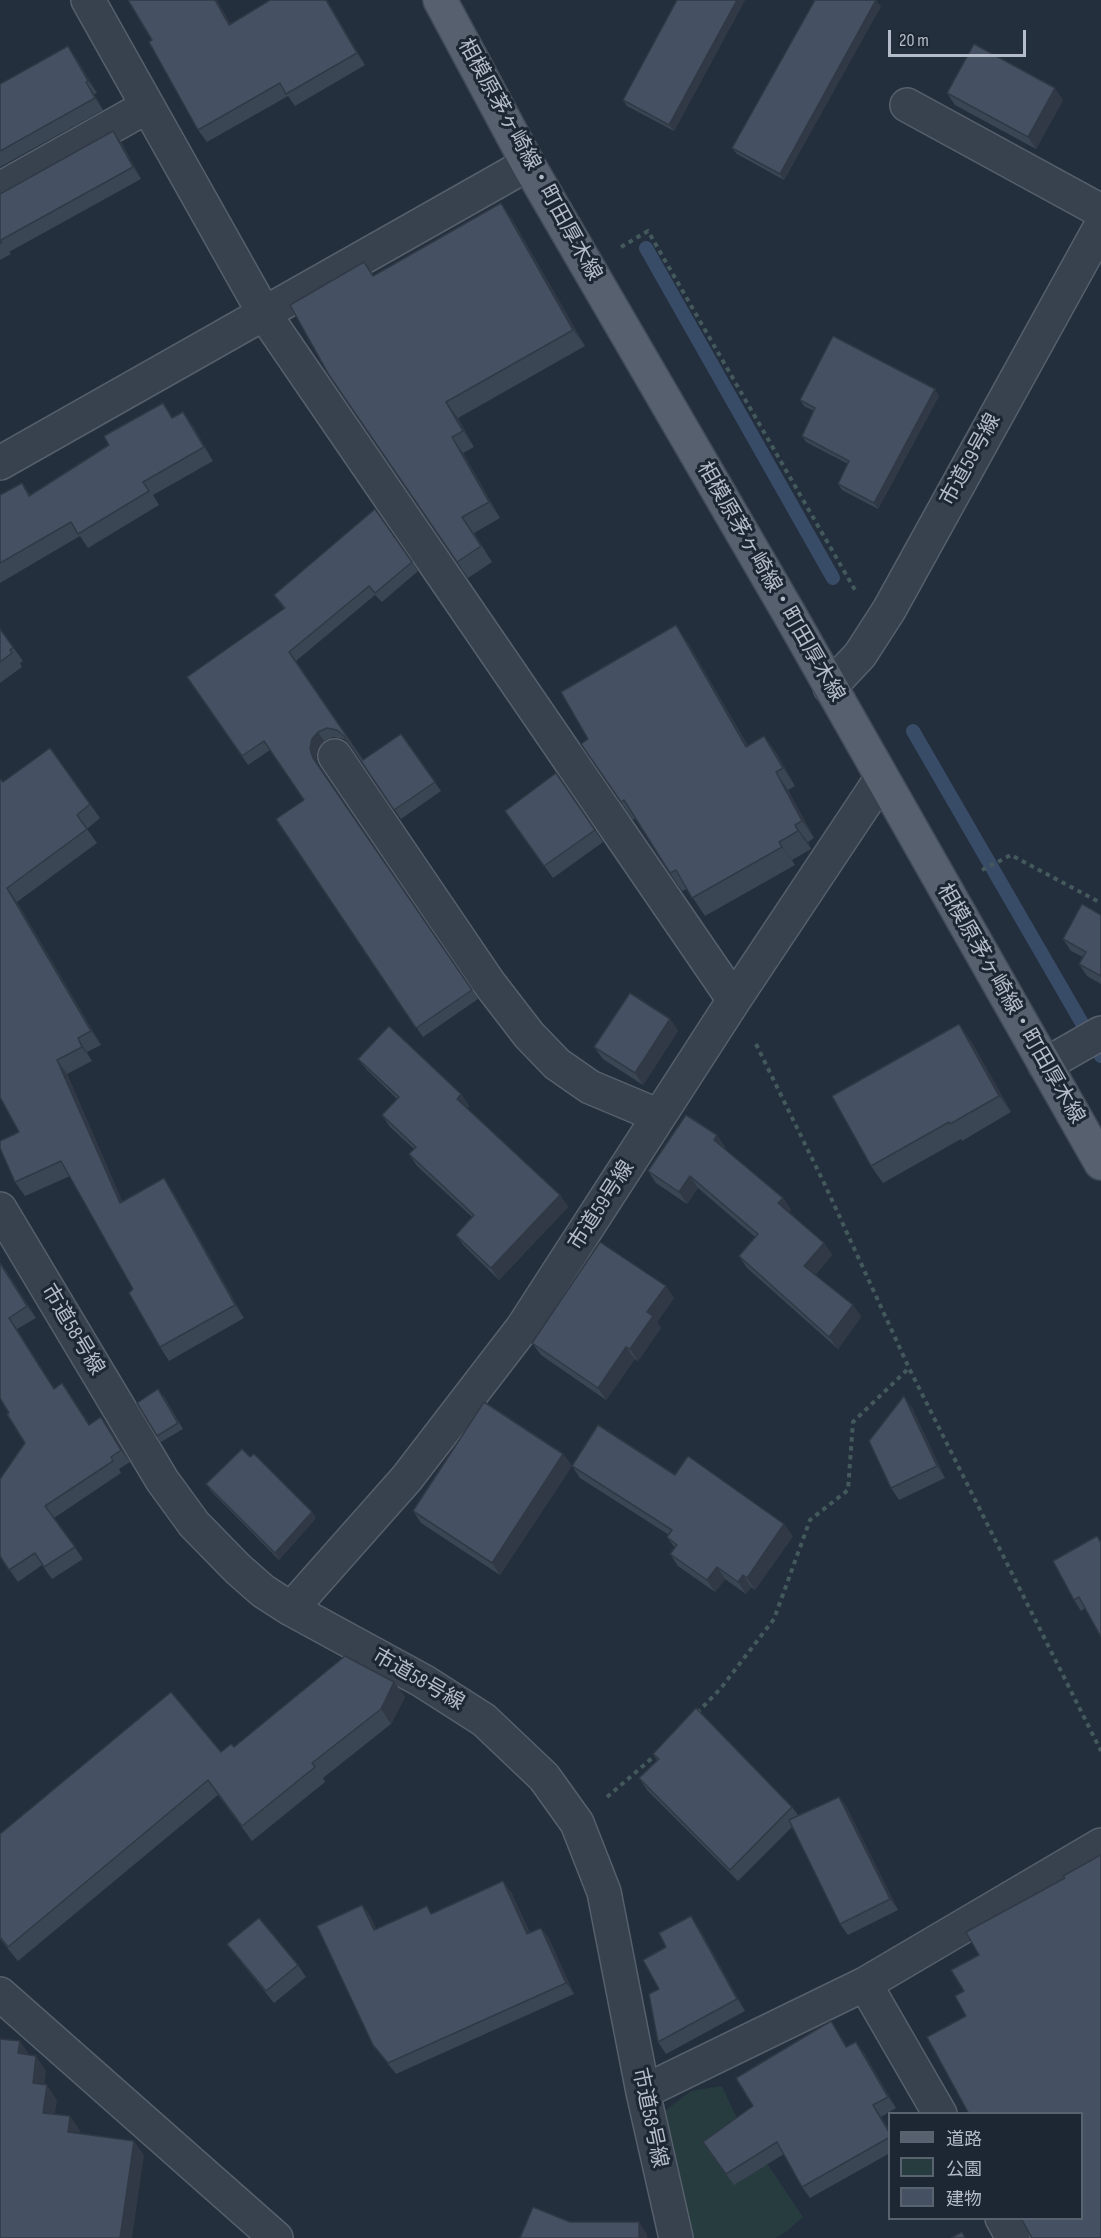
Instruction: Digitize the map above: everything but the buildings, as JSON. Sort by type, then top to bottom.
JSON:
[{"type":"main road","name":"相模原茅ヶ崎線・町田厚木線","points":[[440,0],[528,164],[1101,1163]]},
{"type":"street","points":[[88,0],[146,107],[265,315],[735,1000]]},
{"type":"street","points":[[907,105],[1101,211]]},
{"type":"street","points":[[0,189],[146,107]]},
{"type":"street","points":[[0,463],[528,164]]},
{"type":"street","name":"市道59号線","points":[[830,687],[860,655],[889,610],[1101,226]]},
{"type":"street","points":[[335,756],[489,983],[530,1035],[557,1064],[590,1087],[659,1116]]},
{"type":"street","name":"市道59号線","points":[[291,1610],[407,1478],[524,1327],[659,1116],[881,779]]},
{"type":"street","points":[[1045,1065],[1093,1038]]},
{"type":"street","name":"市道58号線","points":[[0,1209],[10,1250],[162,1480],[194,1524],[246,1576],[291,1610],[423,1681],[484,1720],[544,1777],[577,1823],[604,1892],[643,2092],[676,2238]]},
{"type":"street","points":[[643,2092],[865,1984],[1101,1845]]},
{"type":"street","points":[[865,1984],[939,2112]]},
{"type":"street","points":[[0,1994],[276,2238]]},
{"type":"street","points":[[1003,2220],[1013,2238]]},
{"type":"path","points":[[620,248],[648,231],[852,588],[860,594]]},
{"type":"path","points":[[981,870],[1011,855],[1101,903]]},
{"type":"path","points":[[735,1000],[825,1185],[909,1368],[1101,1751]]},
{"type":"path","points":[[689,1720],[721,1688],[774,1619],[810,1520],[848,1490],[853,1422],[909,1368]]},
{"type":"path","points":[[577,1823],[650,1761],[665,1745]]},
{"type":"green space","points":[[722,2086],[737,2119],[803,2217],[786,2232],[775,2238],[686,2238],[657,2117],[691,2091]]},
{"type":"waterway","points":[[646,248],[833,578]]},
{"type":"waterway","points":[[913,731],[1101,1056]]}]
